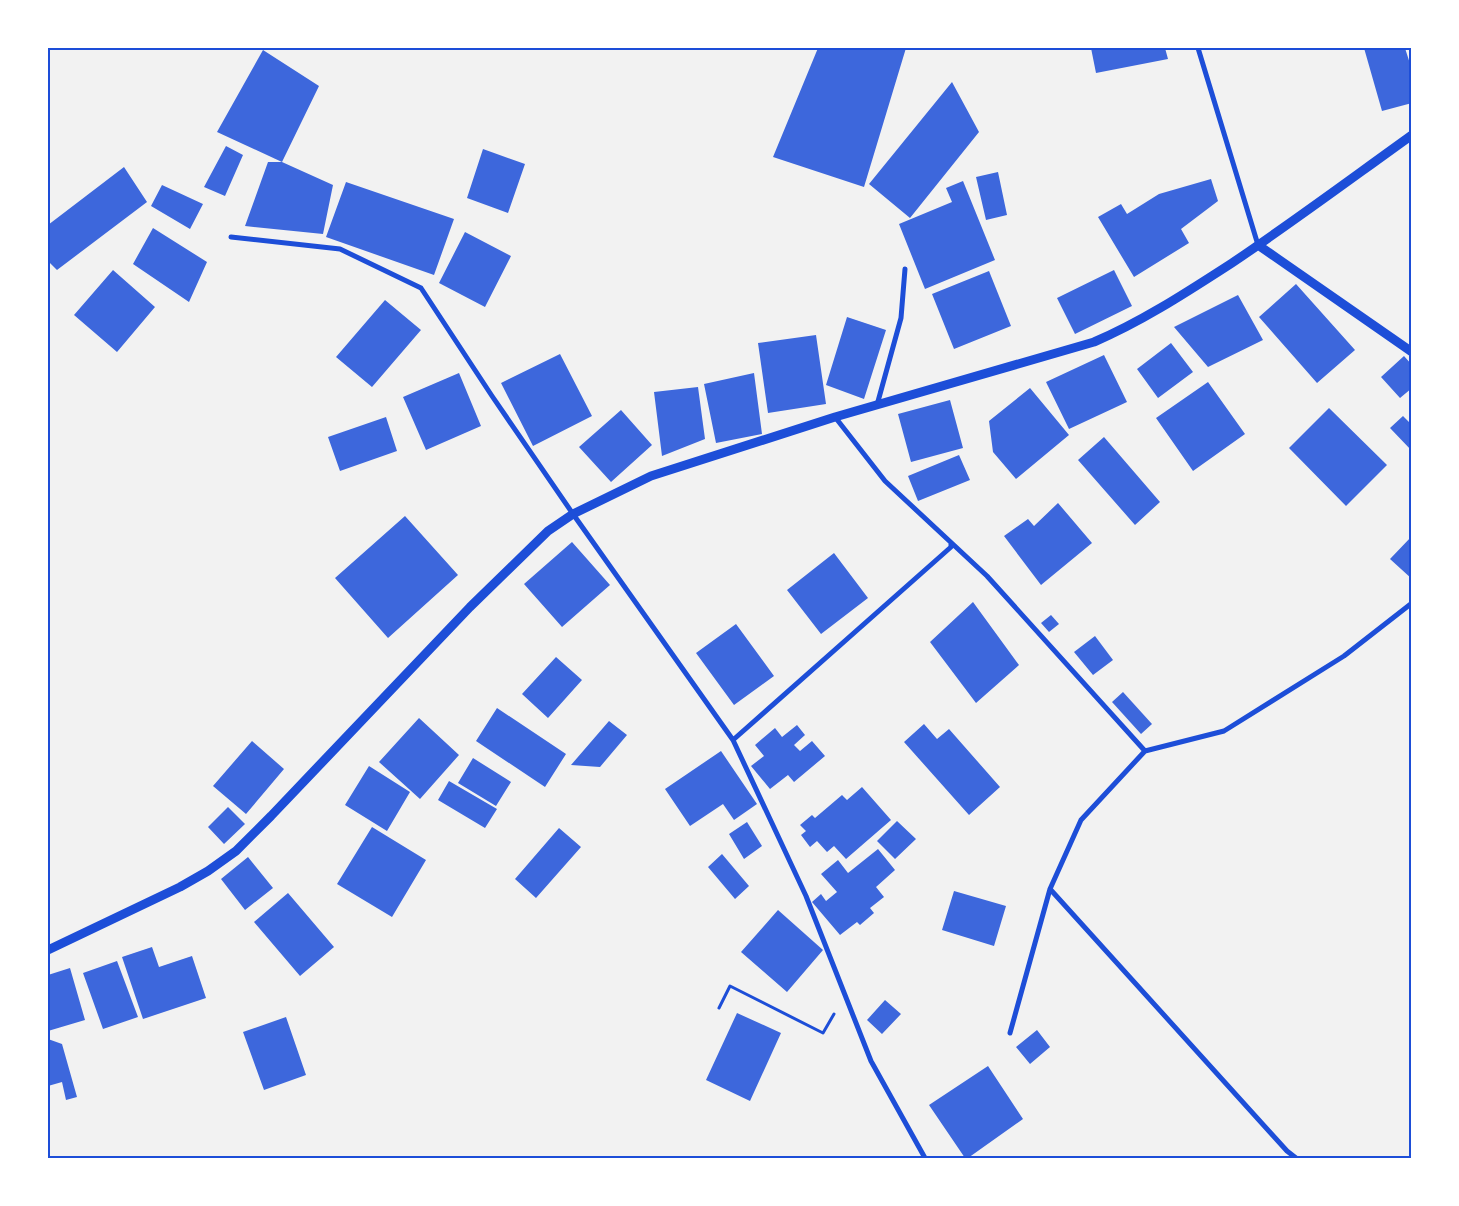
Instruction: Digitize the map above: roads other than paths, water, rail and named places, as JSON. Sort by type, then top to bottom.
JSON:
[{"type":"street","points":[[1198,48],[1258,246],[1412,352]]},
{"type":"street","points":[[48,950],[180,887],[208,871],[236,850],[271,816],[470,607],[548,531],[574,514],[651,476],[877,404],[1094,342],[1150,314],[1194,288],[1258,246],[1412,135]]},
{"type":"street","points":[[232,237],[340,249],[421,288],[492,396],[733,740],[806,896],[871,1061],[925,1158]]},
{"type":"street","points":[[877,404],[901,318],[905,269]]},
{"type":"street","points":[[835,417],[884,481],[987,576],[1145,751]]},
{"type":"street","points":[[733,740],[951,547],[951,544]]},
{"type":"street","points":[[1010,1033],[1050,889],[1081,820],[1145,751],[1224,731],[1344,656],[1412,603]]},
{"type":"street","points":[[1050,889],[1287,1151],[1296,1158]]}]
